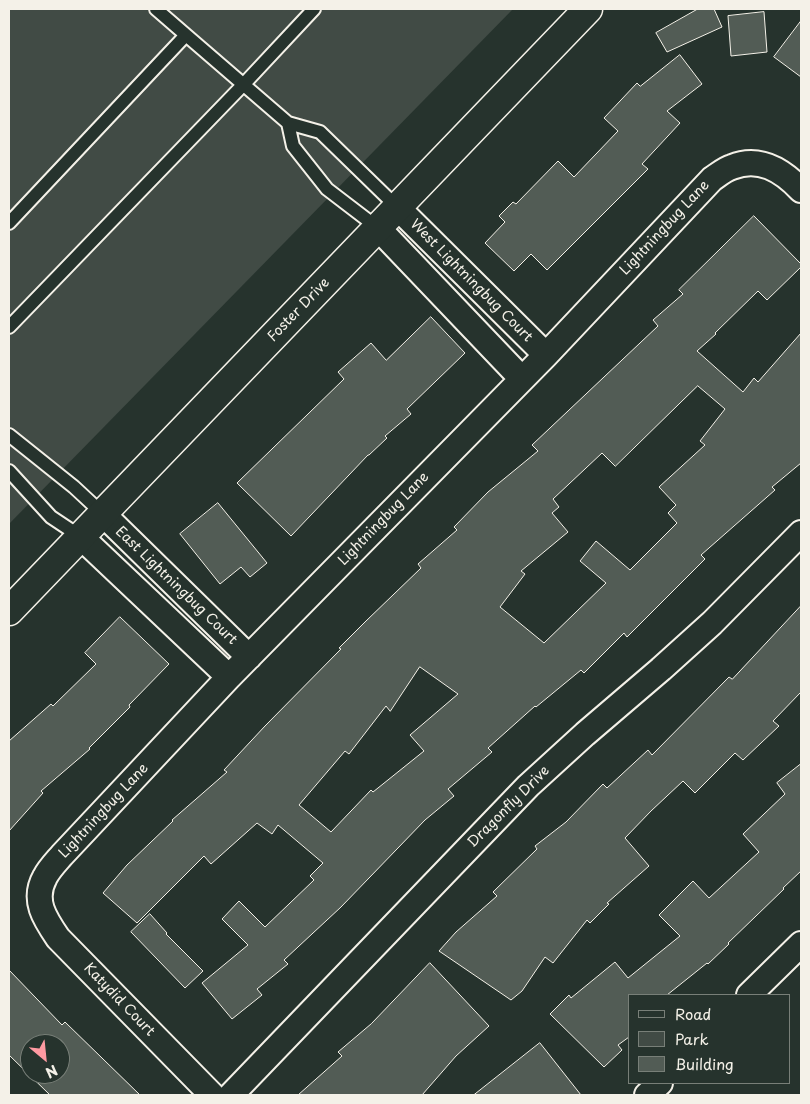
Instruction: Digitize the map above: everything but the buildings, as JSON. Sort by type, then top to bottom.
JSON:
[{"type":"street","name":"Foster Drive","points":[[9,611],[588,9]]},
{"type":"street","name":"Lightningbug Lane","points":[[38,898],[44,877],[62,855],[229,677],[522,379],[712,179],[731,167],[750,162],[772,166],[792,180],[801,190]]},
{"type":"street","name":"West Lightningbug Court","points":[[397,207],[546,354]]},
{"type":"street","name":"West Lightningbug Court","points":[[378,228],[522,379]]},
{"type":"street","name":"East Lightningbug Court","points":[[103,514],[249,657]]},
{"type":"street","name":"Dragonfly Drive","points":[[231,1095],[528,786],[712,623],[801,533]]},
{"type":"street","name":"East Lightningbug Court","points":[[81,537],[229,677]]},
{"type":"street","name":"Katydid Court","points":[[38,898],[44,917],[58,938],[212,1095]]},
{"type":"street","points":[[750,994],[801,944]]},
{"type":"street","points":[[647,1095],[659,1084]]},
{"type":"lane","points":[[156,9],[288,123],[320,132],[397,207]]},
{"type":"lane","points":[[9,327],[314,9]]},
{"type":"lane","points":[[9,223],[186,35]]},
{"type":"lane","points":[[288,123],[293,146],[328,189],[378,228]]},
{"type":"lane","points":[[9,435],[74,486],[103,514]]},
{"type":"lane","points":[[9,471],[51,517],[81,537]]},
{"type":"green space","points":[[9,9],[513,9],[9,524]]}]
